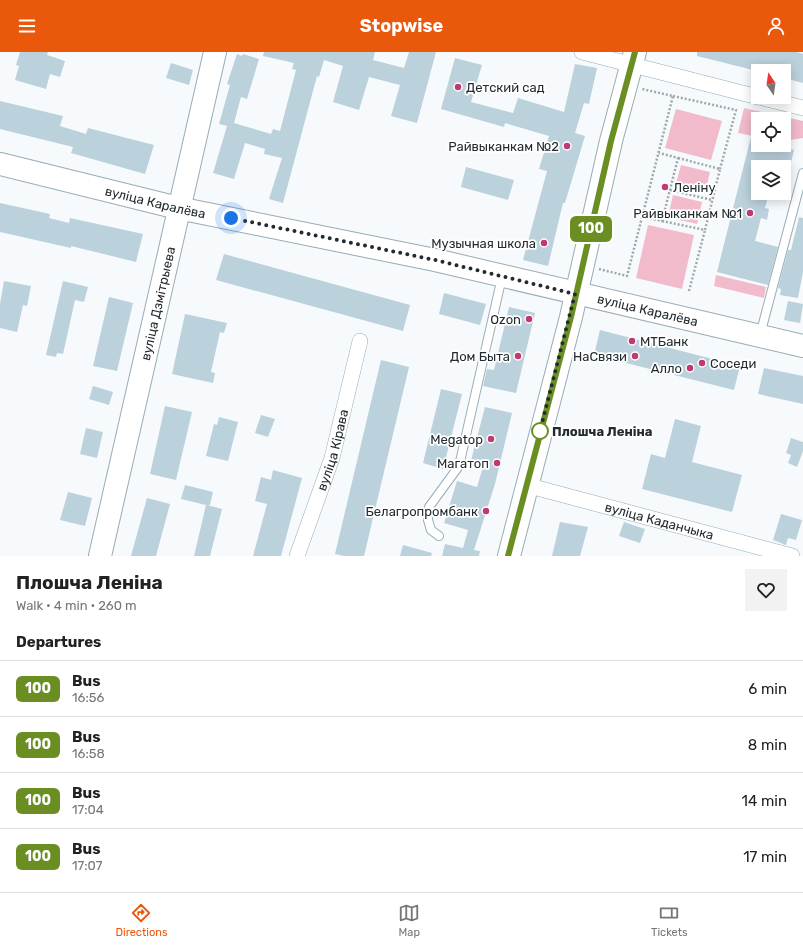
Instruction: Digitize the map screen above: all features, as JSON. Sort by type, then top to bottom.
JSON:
[{"type":"street","name":"вуліца Дзмітрыева","points":[[100,556],[161,291],[178,208],[215,52]]},
{"type":"street","points":[[582,52],[633,59],[751,95]]},
{"type":"street","points":[[508,556],[571,317],[611,141],[633,59]]},
{"type":"street","points":[[787,104],[803,108]]},
{"type":"street","name":"вуліца Каралёва","points":[[0,164],[178,208],[435,260],[575,294],[803,346]]},
{"type":"street","name":"вуліца Кірава","points":[[297,556],[332,458],[360,341]]},
{"type":"street","name":"вуліца Каданчыка","points":[[526,485],[792,556]]},
{"type":"lane","points":[[760,336],[803,173]]},
{"type":"lane","points":[[439,536],[431,530],[428,520],[429,507],[459,466],[502,276]]},
{"type":"path","points":[[672,96],[736,110],[689,291]]},
{"type":"path","points":[[658,153],[720,168]]},
{"type":"path","points":[[662,221],[678,158]]},
{"type":"path","points":[[670,190],[712,200]]},
{"type":"path","points":[[642,217],[704,230]]},
{"type":"shaded area","points":[[744,108],[762,112],[751,112],[751,136],[738,133]]},
{"type":"shaded area","points":[[676,109],[722,121],[711,160],[665,148]]},
{"type":"shaded area","points":[[791,118],[803,121],[803,138],[791,140]]},
{"type":"shaded area","points":[[681,165],[710,172],[705,193],[675,187]]},
{"type":"shaded area","points":[[673,195],[702,202],[697,224],[668,217]]},
{"type":"shaded area","points":[[648,225],[694,235],[682,289],[636,278]]},
{"type":"shaded area","points":[[716,275],[766,287],[764,298],[714,286]]},
{"type":"building","points":[[20,52],[48,52],[47,55],[65,61],[60,77],[50,74],[46,89],[15,80],[19,66],[16,65]]},
{"type":"building","points":[[264,52],[375,52],[373,60],[404,68],[409,52],[436,52],[417,123],[391,116],[400,85],[369,77],[359,110],[333,102],[343,66],[324,60],[319,77],[317,76],[283,203],[269,199],[282,158],[264,154],[265,149],[245,143],[234,179],[213,173],[227,126],[219,124],[230,85],[227,84],[237,54],[242,56],[243,54],[259,59],[247,99],[241,97],[234,123],[271,134],[273,129],[280,131],[296,70],[292,69],[294,63],[263,56]]},
{"type":"building","points":[[697,52],[797,52],[803,54],[803,83],[791,80],[791,64],[751,64],[751,70],[697,56]]},
{"type":"building","points":[[455,58],[482,65],[471,102],[513,113],[518,98],[564,112],[575,64],[597,68],[589,104],[584,103],[575,133],[585,136],[565,203],[563,203],[548,266],[523,260],[547,171],[539,169],[549,136],[505,123],[504,127],[441,109]]},
{"type":"building","points":[[171,63],[193,70],[189,85],[166,78]]},
{"type":"building","points":[[0,101],[63,116],[60,126],[86,134],[88,128],[154,145],[145,174],[71,153],[73,147],[0,129]]},
{"type":"building","name":"Райвыканкам №1","points":[[751,137],[751,152],[791,152],[791,149],[794,150],[791,163],[791,160],[751,160],[751,200],[767,200],[765,208],[769,209],[767,220],[761,218],[755,241],[778,247],[768,285],[717,272]]},
{"type":"building","points":[[466,167],[514,180],[508,200],[461,187]]},
{"type":"building","points":[[0,203],[50,214],[49,218],[69,223],[70,218],[143,234],[136,262],[71,246],[71,248],[0,232]]},
{"type":"building","points":[[799,217],[803,218],[803,272],[798,298],[780,295],[781,289],[778,288],[788,250],[791,250]]},
{"type":"building","points":[[224,254],[410,305],[403,331],[216,280]]},
{"type":"building","points":[[4,281],[31,286],[27,306],[23,305],[17,332],[0,328],[0,304]]},
{"type":"building","points":[[63,281],[88,287],[84,302],[75,300],[63,354],[57,353],[56,357],[46,355]]},
{"type":"building","points":[[444,293],[486,304],[480,325],[439,314]]},
{"type":"building","points":[[109,297],[133,303],[117,371],[93,366]]},
{"type":"building","points":[[788,301],[803,304],[800,323],[784,320]]},
{"type":"building","points":[[509,307],[535,313],[516,393],[483,386],[487,369],[494,370]]},
{"type":"building","points":[[185,314],[227,323],[224,333],[220,332],[211,372],[215,373],[213,383],[172,374]]},
{"type":"building","points":[[600,330],[740,366],[734,390],[594,355]]},
{"type":"building","points":[[381,360],[409,367],[364,556],[344,556],[335,554]]},
{"type":"building","points":[[764,368],[803,376],[803,404],[758,394]]},
{"type":"building","points":[[93,386],[113,392],[109,405],[89,399]]},
{"type":"building","points":[[441,389],[462,394],[443,469],[423,463]]},
{"type":"building","points":[[165,406],[192,412],[176,480],[150,474]]},
{"type":"building","points":[[485,407],[512,413],[495,484],[474,550],[480,551],[479,556],[442,556],[445,544],[463,548],[468,530],[444,523],[457,481],[477,487],[483,467],[470,464]]},
{"type":"building","points":[[261,415],[275,419],[268,437],[255,433]]},
{"type":"building","points":[[219,417],[238,422],[228,461],[206,456],[214,424],[217,425]]},
{"type":"building","points":[[675,419],[701,426],[692,462],[742,475],[732,512],[642,489],[651,454],[665,458]]},
{"type":"building","points":[[86,428],[103,432],[97,458],[80,454]]},
{"type":"building","points":[[791,438],[803,442],[803,451],[797,467],[788,463],[791,455],[786,453]]},
{"type":"building","points":[[273,470],[302,478],[281,556],[253,556],[267,504],[255,501],[261,477],[271,480]]},
{"type":"building","points":[[185,485],[213,492],[210,505],[207,505],[222,509],[210,556],[194,556],[206,505],[181,499]]},
{"type":"building","points":[[68,492],[92,498],[85,526],[60,520]]},
{"type":"building","points":[[147,498],[170,504],[156,556],[131,556]]},
{"type":"building","points":[[781,514],[802,520],[796,540],[788,538],[786,545],[773,540]]},
{"type":"building","points":[[560,522],[588,527],[580,556],[552,556]]},
{"type":"building","points":[[624,522],[645,529],[640,543],[619,536]]},
{"type":"building","points":[[403,545],[432,553],[431,556],[400,556]]},
{"type":"bus line","name":"100","points":[[508,556],[571,317],[611,141],[635,52]]},
{"type":"place","name":"Детский сад","points":[[458,87]]},
{"type":"place","name":"Райвыканкам №2","points":[[567,146]]},
{"type":"place","name":"Леніну","points":[[665,187]]},
{"type":"place","name":"Райвыканкам №1","points":[[750,213]]},
{"type":"place","name":"Музычная школа","points":[[544,243]]},
{"type":"place","name":"Ozon","points":[[529,319]]},
{"type":"place","name":"МТБанк","points":[[632,341]]},
{"type":"place","name":"Дом Быта","points":[[518,356]]},
{"type":"place","name":"НаСвязи","points":[[635,356]]},
{"type":"place","name":"Соседи","points":[[702,363]]},
{"type":"place","name":"Алло","points":[[690,368]]},
{"type":"place","name":"Плошча Леніна","points":[[540,431]]},
{"type":"place","name":"Megatop","points":[[491,439]]},
{"type":"place","name":"Магатоп","points":[[497,463]]},
{"type":"place","name":"Белагропромбанк","points":[[486,511]]},
{"type":"route","points":[[231,218],[435,260],[575,294],[571,317],[540,431]]}]
